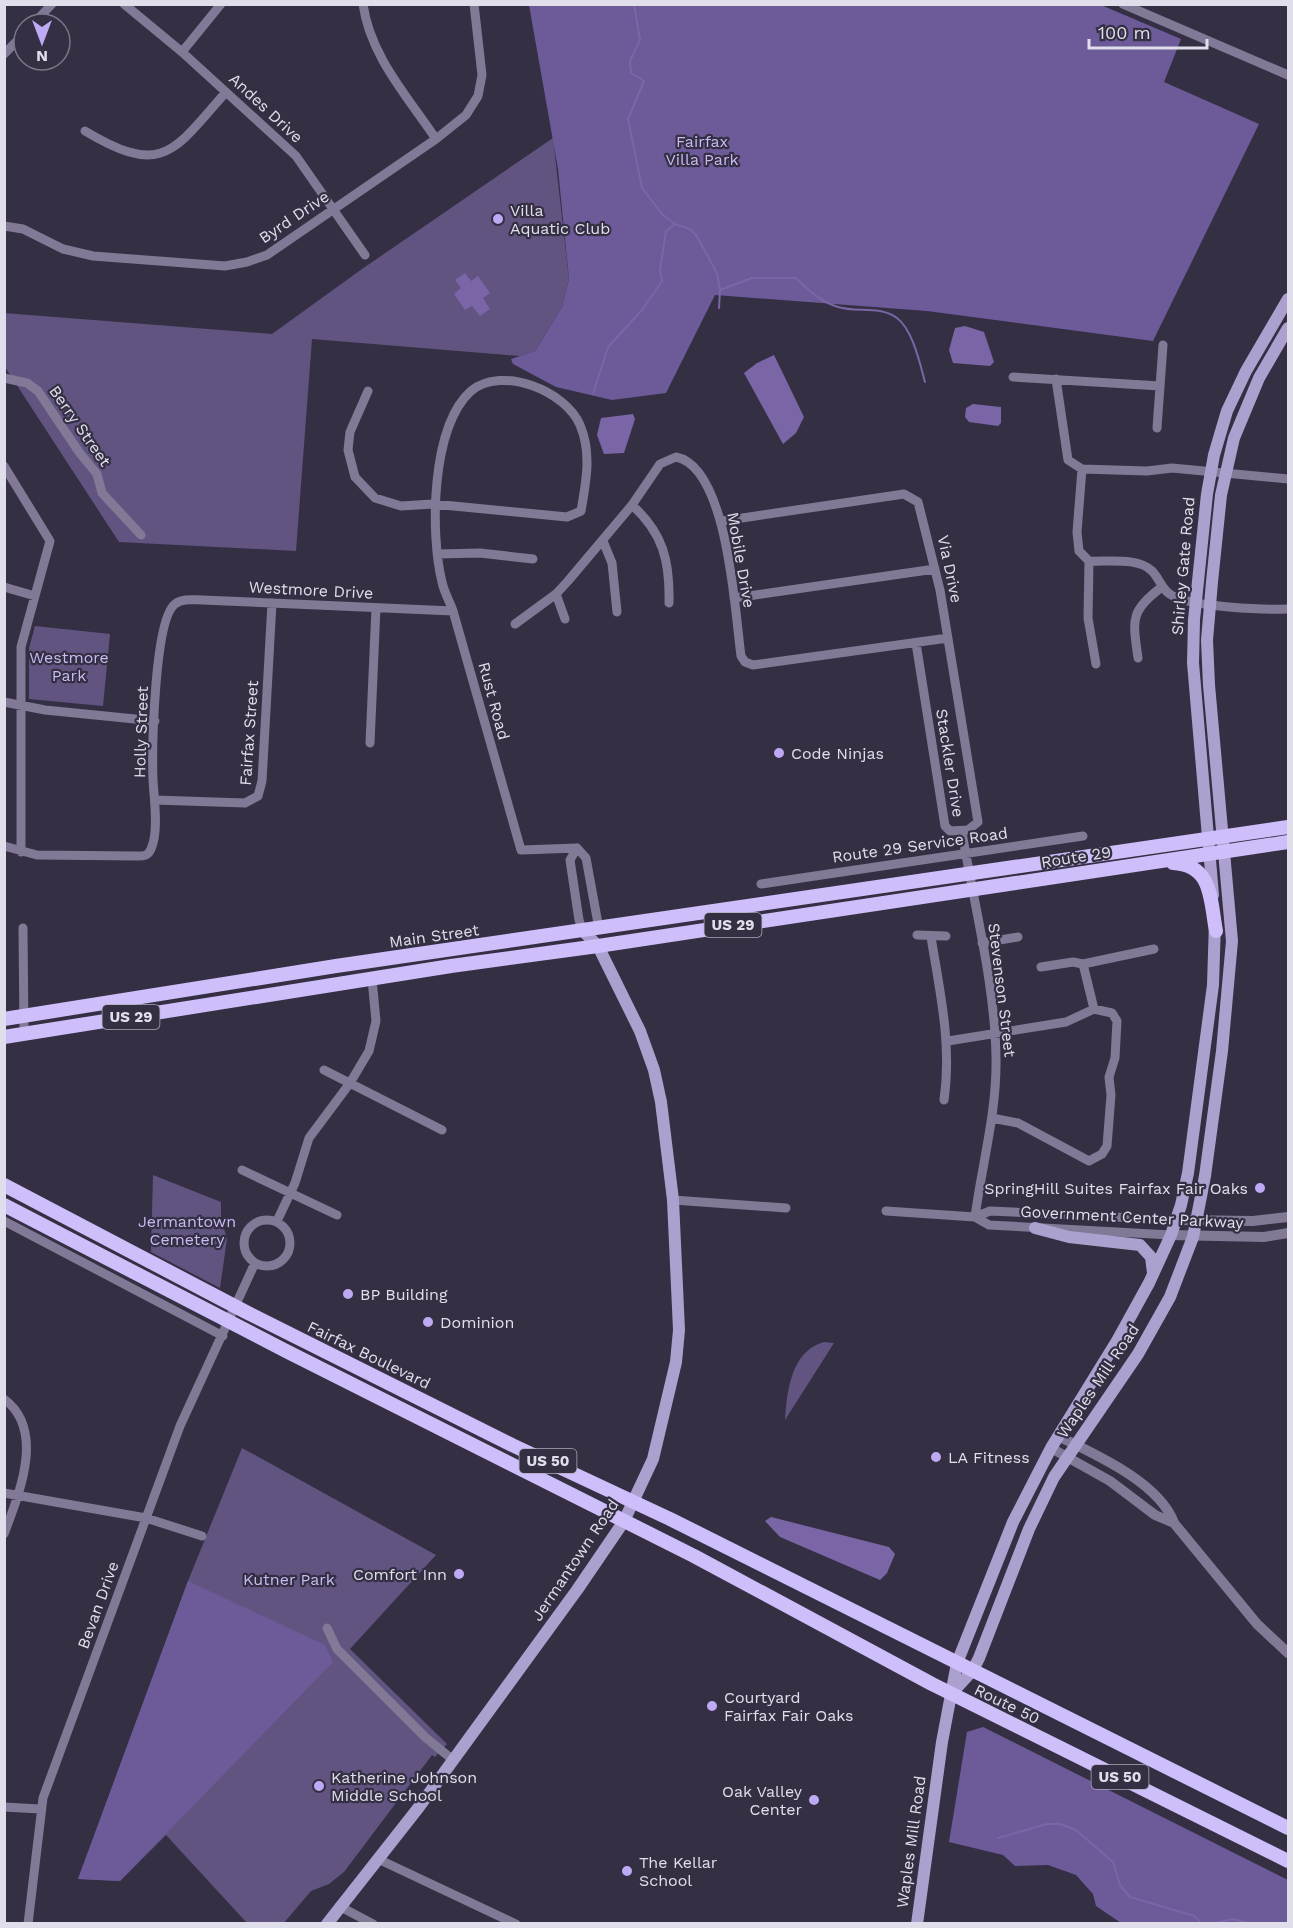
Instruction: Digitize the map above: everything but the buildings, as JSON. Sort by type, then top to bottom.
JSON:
[{"type":"main road","name":"Shirley Gate Road","points":[[1210,854],[1193,672],[1195,602],[1210,473],[1220,433],[1237,390],[1288,300]]},
{"type":"main road","name":"Shirley Gate Road","points":[[1224,851],[1207,640],[1224,475],[1234,438],[1250,396],[1288,328]]},
{"type":"main road","name":"Route 29","points":[[869,889],[1288,827]]},
{"type":"main road","name":"Route 29","points":[[868,904],[1288,842]]},
{"type":"main road","name":"Waples Mill Road","points":[[951,1694],[973,1670],[999,1610],[1029,1529],[1068,1455],[1131,1366],[1159,1319],[1193,1237],[1205,1176],[1231,971],[1231,922],[1224,851]]},
{"type":"main road","name":"Waples Mill Road","points":[[917,1923],[957,1663],[1013,1522],[1051,1448],[1117,1341],[1153,1274],[1177,1220],[1188,1173],[1213,985],[1216,931],[1210,854]]},
{"type":"main road","points":[[1138,865],[1185,864],[1198,870],[1207,887],[1216,931]]},
{"type":"main road","name":"Main Street","points":[[4,1019],[336,966],[869,889]]},
{"type":"main road","name":"Main Street","points":[[4,1037],[868,904]]},
{"type":"main road","name":"Jermantown Road","points":[[598,946],[599,929]]},
{"type":"main road","name":"Jermantown Road","points":[[327,1923],[453,1760],[577,1590],[624,1521],[653,1460],[676,1362],[678,1330],[674,1200],[661,1102],[654,1070],[640,1031],[598,946],[583,931]]},
{"type":"main road","name":"Fairfax Boulevard","points":[[4,1185],[236,1307],[530,1453],[724,1546]]},
{"type":"main road","name":"Fairfax Boulevard","points":[[4,1205],[64,1244],[153,1280],[230,1322],[716,1568]]},
{"type":"main road","points":[[1035,1228],[1069,1237],[1140,1245],[1151,1257],[1153,1274]]},
{"type":"main road","points":[[408,1412],[419,1398]]},
{"type":"main road","points":[[519,1467],[530,1453]]},
{"type":"main road","name":"Route 50","points":[[724,1546],[1288,1828]]},
{"type":"main road","name":"Route 50","points":[[716,1568],[951,1694],[1288,1861]]},
{"type":"street","name":"Andes Drive","points":[[124,4],[182,52],[296,156],[365,255]]},
{"type":"street","points":[[182,52],[220,4]]},
{"type":"street","points":[[363,4],[369,34],[376,50],[436,139]]},
{"type":"street","name":"Byrd Drive","points":[[4,226],[23,229],[63,249],[84,255],[225,266],[267,255],[436,139],[466,115],[478,96],[482,61],[474,4]]},
{"type":"street","points":[[1123,4],[1288,75]]},
{"type":"street","points":[[85,131],[128,154],[160,153],[184,140],[226,92]]},
{"type":"street","points":[[1158,428],[1163,345]]},
{"type":"street","points":[[1013,377],[1160,386]]},
{"type":"street","name":"Berry Street","points":[[4,378],[27,383],[38,391],[79,452],[97,474],[102,493],[141,535]]},
{"type":"street","points":[[1056,379],[1068,460],[1082,469],[1147,471],[1172,468],[1224,475],[1288,479]]},
{"type":"street","points":[[368,391],[348,441],[349,460],[355,477],[366,491],[384,502],[401,506],[434,504],[567,517],[576,515],[581,510],[587,462],[579,423],[555,398],[519,382],[502,380],[472,390],[450,419],[434,504]]},
{"type":"street","name":"Mobile Drive","points":[[514,624],[556,594],[632,505],[660,464],[668,459],[678,458],[687,461],[701,477],[722,520],[741,656],[748,664],[948,638]]},
{"type":"street","points":[[4,466],[50,541],[21,647],[21,852],[4,846]]},
{"type":"street","points":[[1082,469],[1077,532],[1079,551],[1089,561],[1136,563],[1146,566],[1157,577],[1162,587],[1173,596],[1195,602],[1288,609]]},
{"type":"street","name":"Via Drive","points":[[722,520],[909,495],[920,506],[948,638],[978,822],[962,831]]},
{"type":"street","name":"Rust Road","points":[[434,504],[437,554],[442,583],[453,611],[521,850],[577,848]]},
{"type":"street","points":[[632,505],[647,518],[661,539],[669,603]]},
{"type":"street","points":[[603,541],[610,557],[617,612]]},
{"type":"street","points":[[437,554],[480,553],[533,559]]},
{"type":"street","points":[[1089,561],[1088,618],[1096,664]]},
{"type":"street","points":[[734,598],[935,569]]},
{"type":"street","points":[[4,587],[36,596]]},
{"type":"street","points":[[1138,658],[1134,617],[1138,607],[1162,587]]},
{"type":"street","points":[[556,594],[565,619]]},
{"type":"street","name":"Westmore Drive","points":[[170,609],[178,602],[187,600],[453,611]]},
{"type":"street","name":"Fairfax Street","points":[[155,800],[245,802],[258,796],[262,781],[272,603]]},
{"type":"street","points":[[370,743],[376,608]]},
{"type":"street","name":"Holly Street","points":[[21,852],[66,856],[146,855],[153,845],[155,721],[161,637],[170,609]]},
{"type":"street","name":"Stackler Drive","points":[[916,643],[945,826],[950,831],[962,831],[970,873]]},
{"type":"street","points":[[4,702],[155,721]]},
{"type":"street","name":"Route 29 Service Road","points":[[761,884],[1083,836]]},
{"type":"street","points":[[583,931],[570,860],[577,848],[586,858],[599,929]]},
{"type":"street","name":"Stevenson Street","points":[[970,873],[994,1032],[996,1077],[992,1118],[975,1217]]},
{"type":"street","points":[[23,928],[24,1034]]},
{"type":"street","points":[[917,935],[946,936]]},
{"type":"street","points":[[931,937],[948,1041],[948,1075],[944,1100]]},
{"type":"street","points":[[982,943],[1018,937]]},
{"type":"street","points":[[1041,967],[1083,964],[1154,949]]},
{"type":"street","points":[[1083,964],[1094,1010]]},
{"type":"street","points":[[278,1221],[309,1138],[350,1083],[369,1050],[376,1022],[372,979]]},
{"type":"street","points":[[948,1041],[1066,1022],[1094,1010],[1112,1013],[1117,1021],[1115,1058],[1108,1077],[1111,1095],[1107,1146],[1102,1154],[1089,1161],[1018,1123],[992,1118]]},
{"type":"street","points":[[324,1070],[442,1130]]},
{"type":"street","points":[[242,1170],[338,1215]]},
{"type":"street","points":[[674,1200],[786,1208]]},
{"type":"street","name":"Government Center Parkway","points":[[886,1211],[975,1217],[990,1211],[1196,1221],[1253,1221],[1288,1217]]},
{"type":"street","name":"Government Center Parkway","points":[[975,1217],[989,1225],[1193,1237],[1264,1237],[1288,1233]]},
{"type":"street","points":[[262,1220],[278,1221],[288,1233],[290,1247],[288,1254],[277,1264],[269,1266],[255,1263],[249,1258],[243,1243],[249,1228],[262,1220]]},
{"type":"street","points":[[4,1221],[64,1244],[145,1295],[223,1336]]},
{"type":"street","points":[[64,1244],[76,1223]]},
{"type":"street","name":"Bevan Drive","points":[[28,1923],[40,1809],[180,1426],[230,1322],[244,1283],[255,1263]]},
{"type":"street","points":[[145,1295],[153,1280]]},
{"type":"street","points":[[4,1400],[18,1412],[27,1433],[17,1495],[4,1534]]},
{"type":"street","points":[[1059,1436],[1128,1474],[1169,1508],[1174,1523],[1257,1624],[1288,1653]]},
{"type":"street","points":[[1051,1448],[1068,1455],[1110,1481],[1155,1515],[1174,1523]]},
{"type":"street","points":[[4,1493],[146,1518],[202,1536]]},
{"type":"street","points":[[327,1628],[337,1649],[424,1737],[453,1760]]},
{"type":"street","points":[[4,1807],[40,1809]]},
{"type":"street","points":[[378,1859],[516,1923]]},
{"type":"street","points":[[339,1906],[373,1923]]},
{"type":"green space","name":"Fairfax Villa Park","points":[[529,5],[1101,5],[1181,39],[1164,82],[1259,124],[1153,341],[927,311],[715,295],[666,393],[612,400],[556,387],[513,364],[511,359],[535,351],[562,307],[569,279],[558,169]]},
{"type":"green space","points":[[553,138],[569,279],[562,307],[535,351],[520,356],[312,339],[296,551],[119,542],[5,367],[4,313],[272,334],[362,269]]},
{"type":"green space","name":"Westmore Park","points":[[35,626],[110,634],[103,706],[29,699],[29,648]]},
{"type":"green space","name":"Jermantown Cemetery","points":[[153,1175],[221,1202],[221,1218],[227,1239],[220,1288],[151,1252]]},
{"type":"green space","points":[[824,1342],[834,1343],[785,1420],[787,1397],[798,1363],[804,1354]]},
{"type":"green space","name":"Kutner Park","points":[[242,1448],[436,1555],[350,1649],[447,1744],[435,1757],[432,1755],[344,1872],[329,1884],[311,1891],[283,1924],[247,1923],[166,1835],[120,1881],[78,1879],[188,1581]]},
{"type":"green space","points":[[188,1581],[325,1645],[333,1662],[120,1881],[78,1879]]},
{"type":"green space","points":[[983,1727],[1288,1880],[1288,1923],[1121,1923],[1096,1906],[1093,1894],[1076,1875],[1048,1865],[1015,1866],[1003,1855],[949,1842],[967,1732]]},
{"type":"shaded area","points":[[465,273],[471,281],[478,276],[490,293],[483,298],[490,309],[480,316],[472,306],[465,310],[454,294],[461,288],[455,280]]},
{"type":"shaded area","points":[[965,326],[984,332],[994,362],[990,366],[953,363],[949,350],[955,328]]},
{"type":"shaded area","points":[[774,355],[804,417],[796,433],[783,444],[744,373],[757,363]]},
{"type":"shaded area","points":[[973,404],[1001,407],[1001,423],[998,426],[969,422],[965,417],[966,408]]},
{"type":"shaded area","points":[[633,414],[635,419],[624,453],[604,454],[597,435],[601,418]]},
{"type":"shaded area","points":[[771,1517],[889,1547],[895,1554],[887,1573],[880,1580],[780,1537],[765,1521]]},
{"type":"waterway","points":[[634,4],[640,40],[630,61],[631,73],[644,81],[628,119],[642,188],[662,214],[675,224],[690,229],[696,235],[717,273],[720,290],[752,278],[796,278],[815,295],[832,305],[845,309],[875,310],[890,314],[903,323],[915,348],[925,382]]},
{"type":"waterway","points":[[593,394],[608,347],[642,310],[662,281],[660,270],[666,231],[674,225]]},
{"type":"waterway","points":[[719,308],[720,290]]},
{"type":"waterway","points":[[998,1838],[1047,1824],[1060,1824],[1076,1830],[1113,1862],[1120,1885],[1130,1897],[1194,1916],[1202,1924]]},
{"type":"waterway","points":[[1209,1924],[1233,1919],[1251,1924]]},
{"type":"place","name":"Villa Aquatic Club","points":[[498,219]]},
{"type":"place","name":"Code Ninjas","points":[[779,753]]},
{"type":"place","name":"SpringHill Suites Fairfax Fair Oaks","points":[[1260,1188]]},
{"type":"place","name":"BP Building","points":[[348,1294]]},
{"type":"place","name":"Dominion","points":[[428,1322]]},
{"type":"place","name":"LA Fitness","points":[[936,1457]]},
{"type":"place","name":"Comfort Inn","points":[[459,1574]]},
{"type":"place","name":"Courtyard Fairfax Fair Oaks","points":[[712,1706]]},
{"type":"place","name":"Katherine Johnson Middle School","points":[[319,1786]]},
{"type":"place","name":"Oak Valley Center","points":[[814,1800]]},
{"type":"place","name":"The Kellar School","points":[[627,1871]]}]
